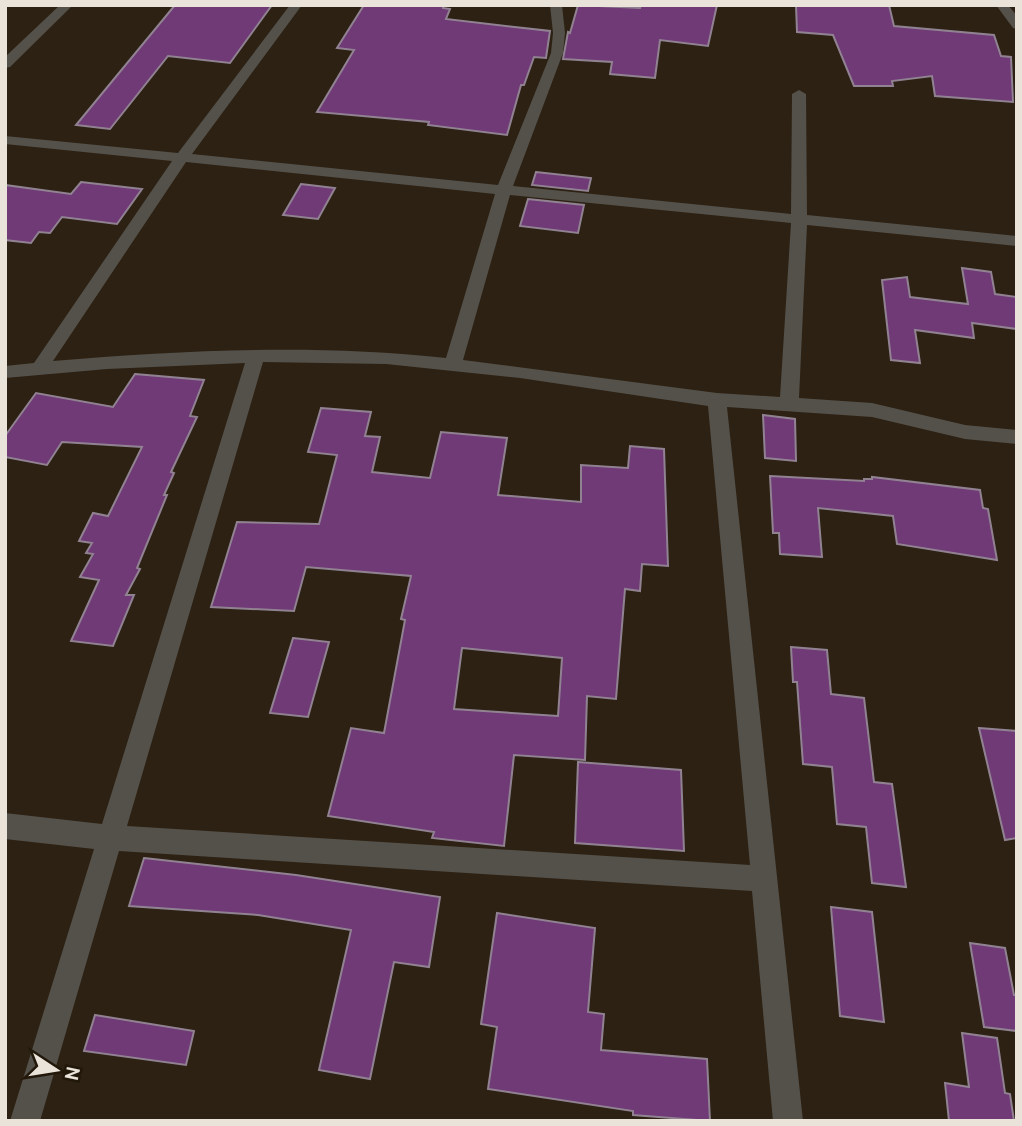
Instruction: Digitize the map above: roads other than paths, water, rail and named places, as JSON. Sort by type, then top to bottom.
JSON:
[{"type":"street","points":[[5,64],[67,5]]},
{"type":"street","points":[[39,369],[182,157],[296,5]]},
{"type":"street","points":[[453,365],[504,189],[557,53],[559,33],[556,5]]},
{"type":"street","points":[[1002,5],[1017,25]]},
{"type":"street","points":[[789,405],[799,219],[799,94]]},
{"type":"street","points":[[5,140],[1017,241]]},
{"type":"street","points":[[25,1121],[256,356]]},
{"type":"street","points":[[5,372],[256,356],[386,358],[717,400],[872,410],[965,432],[1017,437]]},
{"type":"street","points":[[717,400],[788,1121]]},
{"type":"street","points":[[5,826],[111,838],[764,879]]}]
